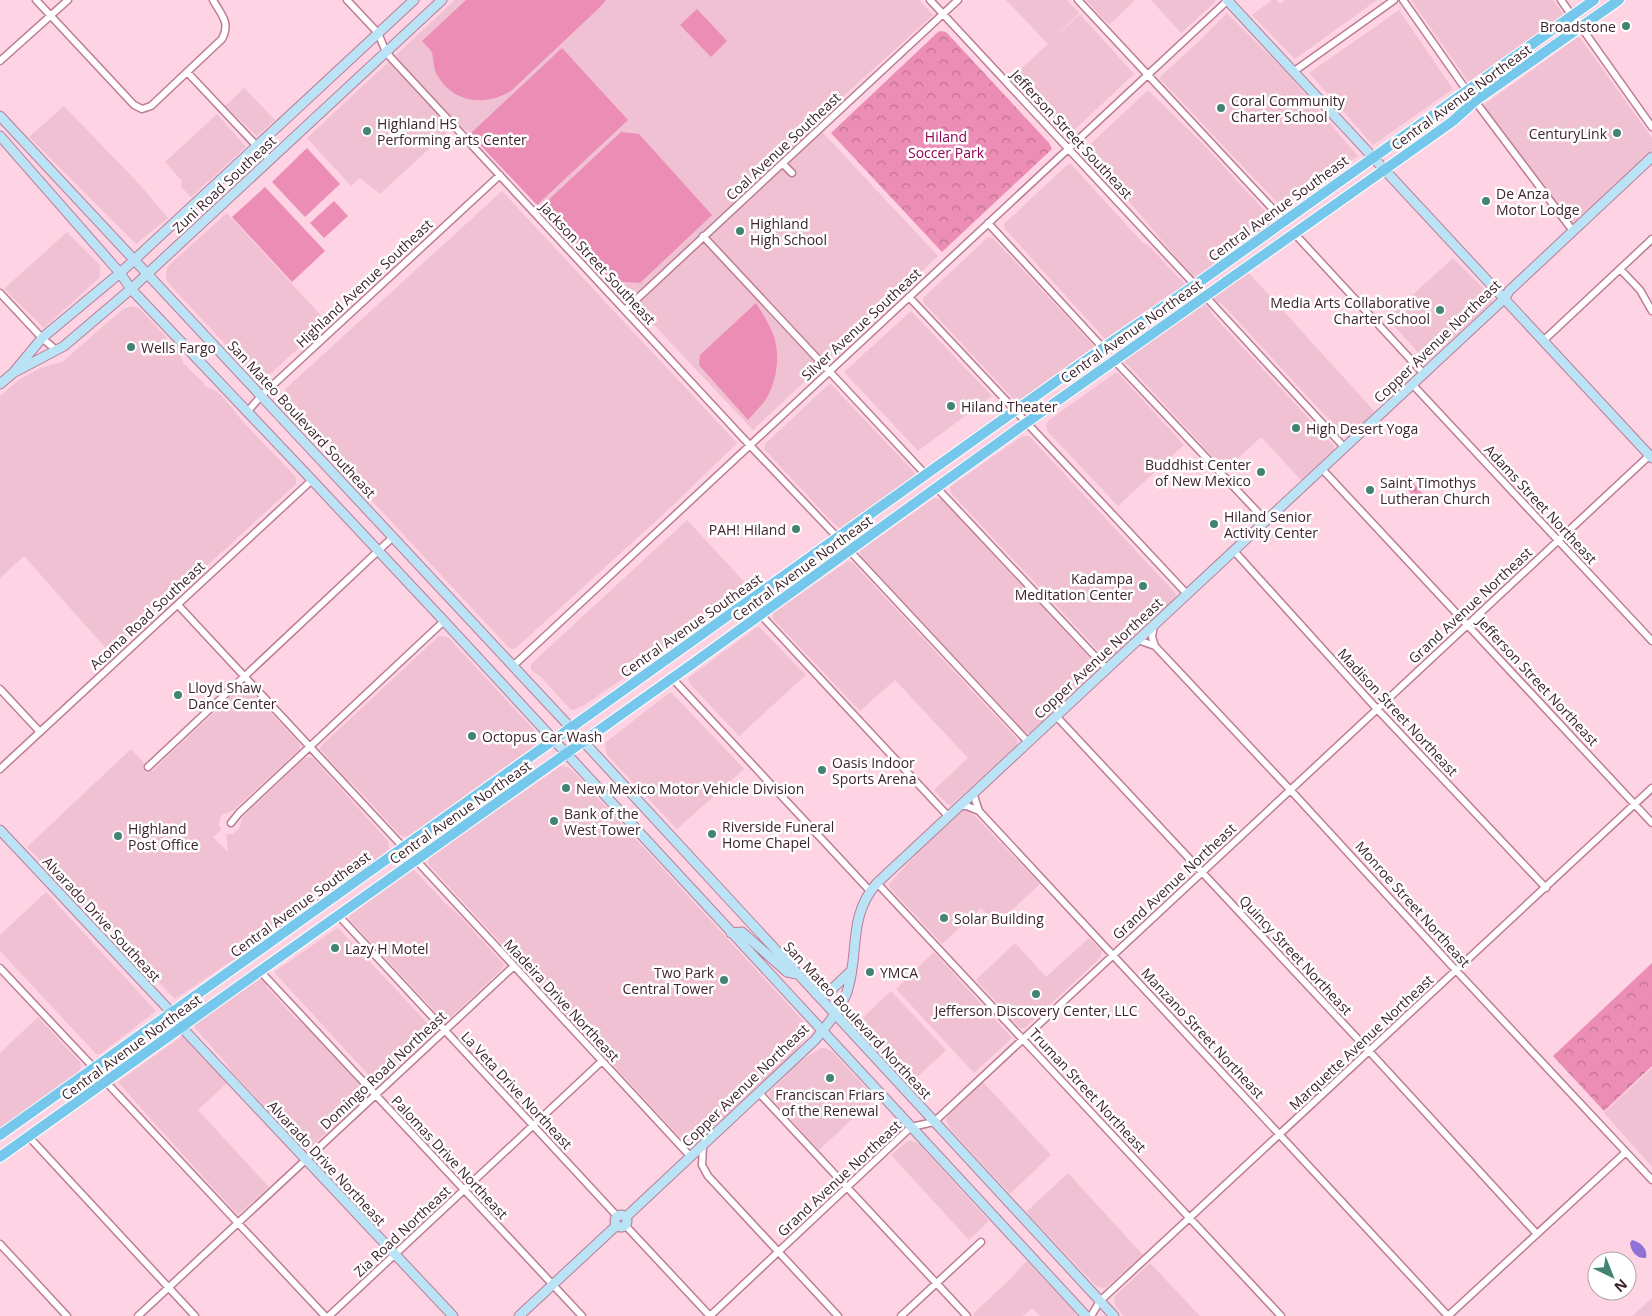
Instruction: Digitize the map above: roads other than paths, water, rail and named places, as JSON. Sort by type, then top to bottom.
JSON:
[{"type":"main road","name":"Zuni Road Southeast","points":[[0,384],[13,373],[42,338],[120,273],[414,0]]},
{"type":"main road","name":"Zuni Road Southeast","points":[[13,373],[56,350],[82,331],[147,274],[442,0]]},
{"type":"main road","points":[[1227,0],[1651,455]]},
{"type":"main road","name":"Central Avenue Southeast","points":[[0,1135],[1594,0]]},
{"type":"main road","name":"Central Avenue Northeast","points":[[0,1157],[761,615],[1026,422],[1385,170],[1438,132],[1475,101],[1619,0]]},
{"type":"main road","name":"San Mateo Boulevard Southeast","points":[[0,116],[583,741]]},
{"type":"main road","points":[[0,136],[120,273],[130,289],[444,621],[1086,1316]]},
{"type":"main road","name":"Copper Avenue Northeast","points":[[520,1316],[815,1040],[835,1015],[846,993],[852,971],[856,922],[862,905],[877,882],[1413,385],[1652,156]]},
{"type":"main road","name":"San Mateo Boulevard Northeast","points":[[583,741],[1114,1316]]},
{"type":"main road","name":"Alvarado Drive Southeast","points":[[0,830],[172,1013],[182,1028]]},
{"type":"main road","points":[[731,933],[742,932],[787,972],[797,974]]},
{"type":"main road","points":[[816,994],[829,992],[852,971]]},
{"type":"main road","name":"Alvarado Drive Northeast","points":[[182,1028],[453,1316]]},
{"type":"street","points":[[36,0],[134,106],[142,109],[150,106],[222,39],[227,30],[225,22],[213,0]]},
{"type":"street","points":[[0,61],[68,0]]},
{"type":"street","name":"Jackson Street Southeast","points":[[347,0],[378,33],[386,52],[838,538]]},
{"type":"street","name":"Jefferson Street Southeast","points":[[930,0],[1195,285]]},
{"type":"street","name":"Coal Avenue Southeast","points":[[625,310],[958,0]]},
{"type":"street","points":[[1078,0],[1284,221]]},
{"type":"street","name":"Silver Avenue Southeast","points":[[513,666],[1227,0]]},
{"type":"street","points":[[1293,72],[1394,0]]},
{"type":"street","points":[[1402,0],[1467,91]]},
{"type":"street","points":[[1562,0],[1572,16]]},
{"type":"street","points":[[1581,27],[1652,127]]},
{"type":"street","points":[[187,72],[270,160]]},
{"type":"street","points":[[1475,101],[1573,231]]},
{"type":"street","points":[[783,164],[792,174]]},
{"type":"street","name":"Highland Avenue Southeast","points":[[247,412],[261,396],[500,175]]},
{"type":"street","points":[[988,223],[1103,348]]},
{"type":"street","points":[[1294,233],[1424,374]]},
{"type":"street","points":[[703,236],[926,475]]},
{"type":"street","points":[[1543,341],[1652,239]]},
{"type":"street","points":[[1620,269],[1640,290],[1652,311]]},
{"type":"street","points":[[0,293],[42,338],[56,350]]},
{"type":"street","points":[[909,296],[1187,594]]},
{"type":"street","points":[[1205,296],[1345,448]]},
{"type":"street","points":[[1114,360],[1266,521]]},
{"type":"street","name":"Adams Street Northeast","points":[[1413,385],[1652,641]]},
{"type":"street","name":"Grand Avenue Northeast","points":[[710,1316],[911,1127],[934,1122],[1651,455]]},
{"type":"street","name":"Jefferson Street Northeast","points":[[1322,469],[1652,823]]},
{"type":"street","name":"Acoma Road Southeast","points":[[0,769],[312,480]]},
{"type":"street","points":[[936,487],[1107,669]]},
{"type":"street","points":[[148,767],[393,538]]},
{"type":"street","points":[[849,550],[1028,742]]},
{"type":"street","name":"Madison Street Northeast","points":[[1234,551],[1377,709],[1546,888]]},
{"type":"street","points":[[178,605],[404,848]]},
{"type":"street","points":[[761,615],[948,816]]},
{"type":"street","points":[[231,823],[239,813],[444,621]]},
{"type":"street","points":[[1154,625],[1152,637],[1155,646]]},
{"type":"street","name":"Monroe Street Northeast","points":[[1138,640],[1155,646],[1652,1180]]},
{"type":"street","points":[[672,678],[870,891]]},
{"type":"street","points":[[0,689],[40,732]]},
{"type":"street","name":"Quincy Street Northeast","points":[[1056,716],[1537,1234]]},
{"type":"street","name":"Marquette Avenue Northeast","points":[[1091,1316],[1100,1302],[1652,788]]},
{"type":"street","name":"Manzano Street Northeast","points":[[973,793],[979,811],[1448,1316]]},
{"type":"street","points":[[960,806],[967,806],[979,811]]},
{"type":"street","name":"Madeira Drive Northeast","points":[[416,860],[691,1157]]},
{"type":"street","name":"Truman Street Northeast","points":[[877,882],[1280,1316]]},
{"type":"street","name":"La Veta Drive Northeast","points":[[338,915],[710,1316]]},
{"type":"street","name":"Domingo Road Northeast","points":[[138,1316],[514,966]]},
{"type":"street","points":[[0,968],[94,1068]]},
{"type":"street","name":"Palomas Drive Northeast","points":[[260,971],[582,1316]]},
{"type":"street","name":"Zia Road Northeast","points":[[329,1316],[602,1061]]},
{"type":"street","points":[[106,1082],[325,1316]]},
{"type":"street","points":[[759,1093],[967,1316]]},
{"type":"street","points":[[29,1136],[195,1316]]},
{"type":"street","points":[[703,1145],[701,1162],[708,1176],[838,1316]]},
{"type":"street","points":[[1448,1316],[1626,1152]]},
{"type":"street","points":[[900,1316],[982,1242]]},
{"type":"street","points":[[0,1244],[68,1316]]},
{"type":"place","name":"Broadstone","points":[[1626,26]]},
{"type":"place","name":"Coral Community Charter School","points":[[1221,108]]},
{"type":"place","name":"Highland HS Performing arts Center","points":[[367,131]]},
{"type":"place","name":"CenturyLink","points":[[1617,133]]},
{"type":"place","name":"De Anza Motor Lodge","points":[[1486,201]]},
{"type":"place","name":"Highland High School","points":[[740,231]]},
{"type":"place","name":"Media Arts Collaborative Charter School","points":[[1440,310]]},
{"type":"place","name":"Wells Fargo","points":[[131,347]]},
{"type":"place","name":"Hiland Theater","points":[[951,406]]},
{"type":"place","name":"High Desert Yoga","points":[[1296,428]]},
{"type":"place","name":"Buddhist Center of New Mexico","points":[[1261,472]]},
{"type":"place","name":"Saint Timothys Lutheran Church","points":[[1370,490]]},
{"type":"place","name":"Hiland Senior Activity Center","points":[[1214,524]]},
{"type":"place","name":"PAH! Hiland","points":[[796,529]]},
{"type":"place","name":"Kadampa Meditation Center","points":[[1143,586]]},
{"type":"place","name":"Lloyd Shaw Dance Center","points":[[178,695]]},
{"type":"place","name":"Octopus Car Wash","points":[[472,736]]},
{"type":"place","name":"Oasis Indoor Sports Arena","points":[[822,770]]},
{"type":"place","name":"New Mexico Motor Vehicle Division","points":[[566,788]]},
{"type":"place","name":"Bank of the West Tower","points":[[554,821]]},
{"type":"place","name":"Riverside Funeral Home Chapel","points":[[712,834]]},
{"type":"place","name":"Highland Post Office","points":[[118,836]]},
{"type":"place","name":"Solar Building","points":[[944,918]]},
{"type":"place","name":"Lazy H Motel","points":[[335,948]]},
{"type":"place","name":"YMCA","points":[[870,972]]},
{"type":"place","name":"Two Park Central Tower","points":[[724,980]]},
{"type":"place","name":"Jefferson Discovery Center, LLC","points":[[1036,994]]},
{"type":"place","name":"Franciscan Friars of the Renewal","points":[[830,1078]]},
{"type":"park label","name":"Hiland Soccer Park","points":[[946,144]]}]
